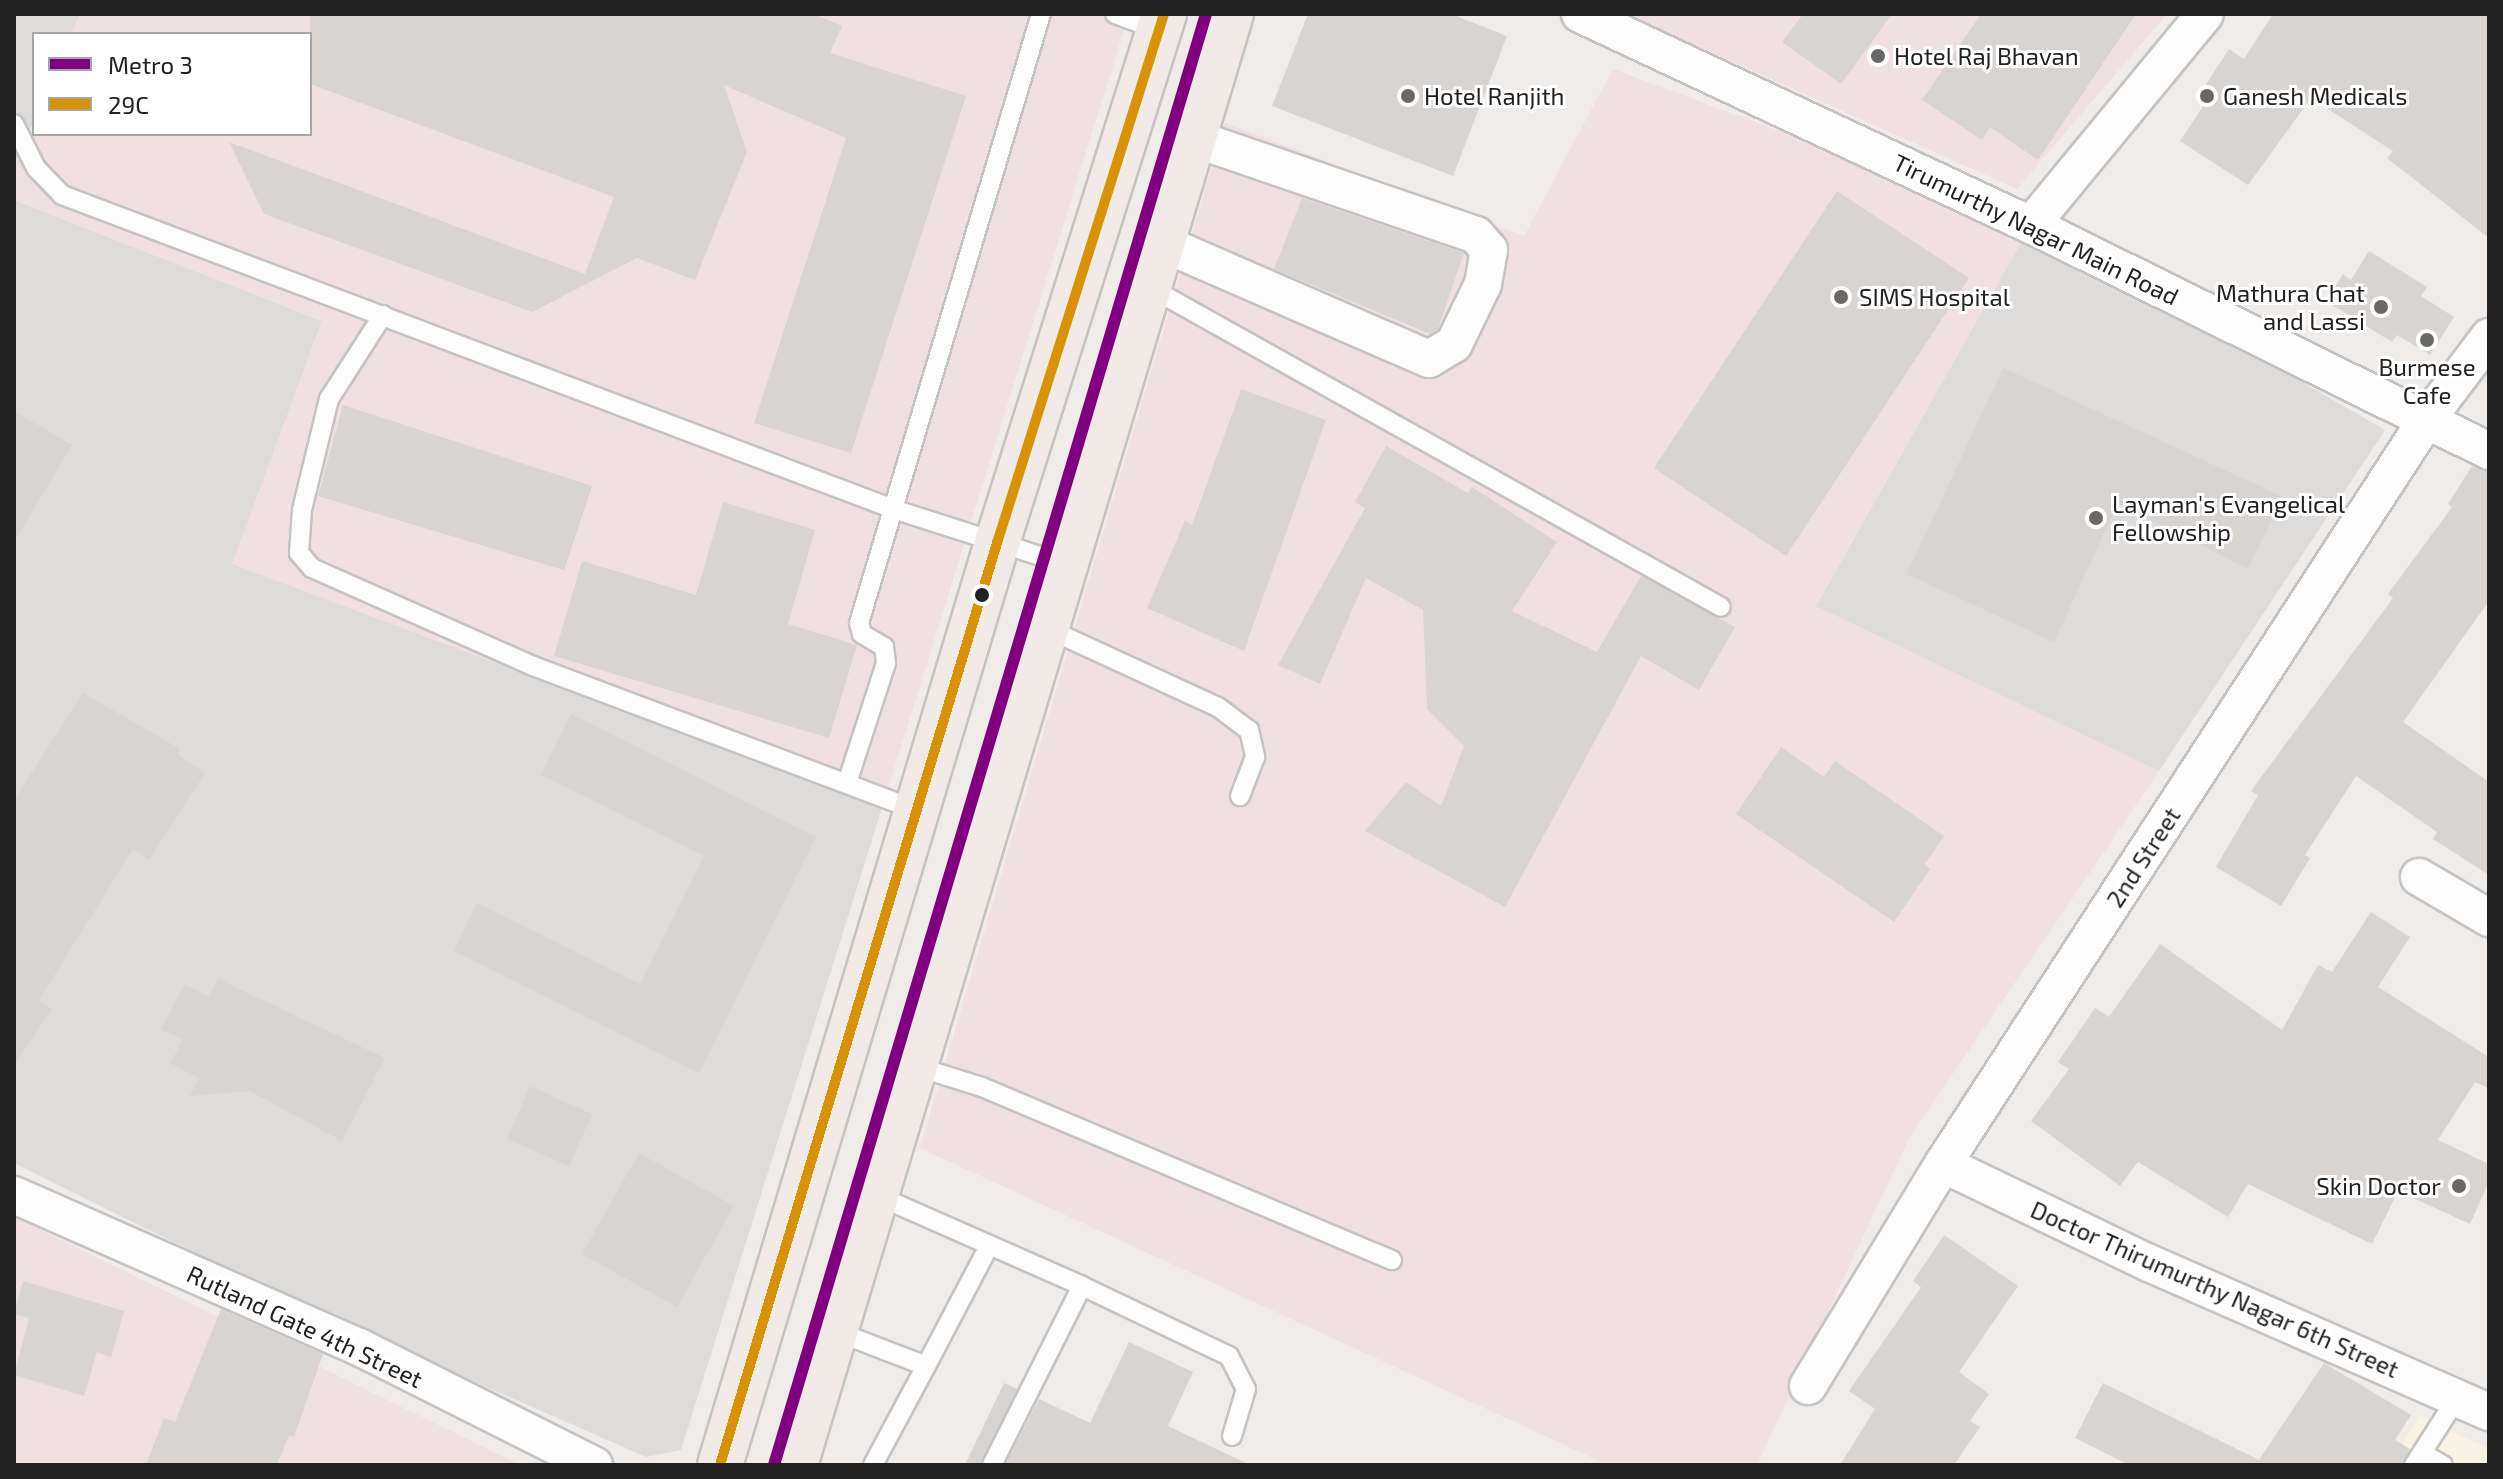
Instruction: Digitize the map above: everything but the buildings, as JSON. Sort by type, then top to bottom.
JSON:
[{"type":"main road","points":[[795,1465],[1231,14]]},
{"type":"main road","points":[[720,1465],[997,543],[1161,22]]},
{"type":"street","name":"Tirumurthy Nagar Main Road","points":[[1580,14],[2031,225],[2489,451]]},
{"type":"street","points":[[2031,225],[2205,14]]},
{"type":"street","points":[[1162,243],[1429,359],[1454,344],[1483,284],[1489,250],[1476,235],[1193,138]]},
{"type":"street","name":"2nd Street","points":[[1808,1386],[1943,1164],[2427,419],[2489,337]]},
{"type":"street","points":[[2419,877],[2489,918]]},
{"type":"street","name":"Doctor Thirumurthy Nagar 6th Street","points":[[1943,1164],[2149,1263],[2473,1405]]},
{"type":"street","name":"Rutland Gate 4th Street","points":[[14,1195],[359,1347],[594,1465]]},
{"type":"lane","points":[[847,783],[886,663],[884,647],[862,634],[859,623],[896,510],[1041,14]]},
{"type":"lane","points":[[1115,14],[1161,22]]},
{"type":"lane","points":[[14,124],[36,168],[62,195],[896,510],[1065,564]]},
{"type":"lane","points":[[1149,287],[1721,607]]},
{"type":"lane","points":[[383,315],[329,399],[302,510],[299,553],[312,568],[533,666],[917,810]]},
{"type":"lane","points":[[1046,628],[1218,707],[1249,730],[1255,757],[1240,796]]},
{"type":"lane","points":[[915,1066],[982,1087],[1392,1260]]},
{"type":"lane","points":[[876,1195],[1082,1286],[1229,1356],[1246,1389],[1232,1436]]},
{"type":"lane","points":[[873,1465],[989,1246]]},
{"type":"lane","points":[[992,1465],[1082,1286]]},
{"type":"lane","points":[[835,1331],[926,1366]]},
{"type":"lane","points":[[2418,1459],[2473,1405]]},
{"type":"lane","points":[[2418,1459],[2443,1465]]},
{"type":"shaded area","points":[[14,14],[80,14],[72,32],[32,32],[32,125],[14,166]]},
{"type":"shaded area","points":[[80,14],[1129,14],[882,808],[232,564],[322,321],[14,200],[14,166],[32,125],[32,136],[312,136],[312,32],[72,32]]},
{"type":"shaded area","points":[[1626,14],[2167,14],[2017,189]]},
{"type":"shaded area","points":[[1613,69],[2031,225],[1816,605],[2159,771],[1909,1138],[1757,1465],[1608,1465],[920,1148],[1225,123],[1524,236]]},
{"type":"shaded area","points":[[14,200],[322,321],[233,564],[882,808],[681,1450],[646,1457],[298,1304],[14,1163]]},
{"type":"shaded area","name":"Layman's Evangelical Fellowship","points":[[2031,225],[2385,430],[2159,771],[1816,606]]},
{"type":"shaded area","points":[[14,1217],[520,1465],[14,1465]]},
{"type":"shaded area","points":[[2420,1416],[2489,1449],[2489,1465],[2388,1465]]},
{"type":"metro line","name":"3","points":[[774,1465],[1206,14]]},
{"type":"transit line","name":"29C","points":[[720,1465],[997,543],[1164,14]]},
{"type":"place","name":"Hotel Raj Bhavan","points":[[1878,56]]},
{"type":"place","name":"Hotel Ranjith","points":[[1408,96]]},
{"type":"place","name":"Ganesh Medicals","points":[[2207,96]]},
{"type":"place","name":"SIMS Hospital","points":[[1841,297]]},
{"type":"place","name":"Mathura Chat and Lassi","points":[[2381,307]]},
{"type":"place","name":"Burmese Cafe","points":[[2427,340]]},
{"type":"place","name":"Layman's Evangelical Fellowship","points":[[2096,518]]},
{"type":"place","name":"Skin Doctor","points":[[2459,1186]]}]
